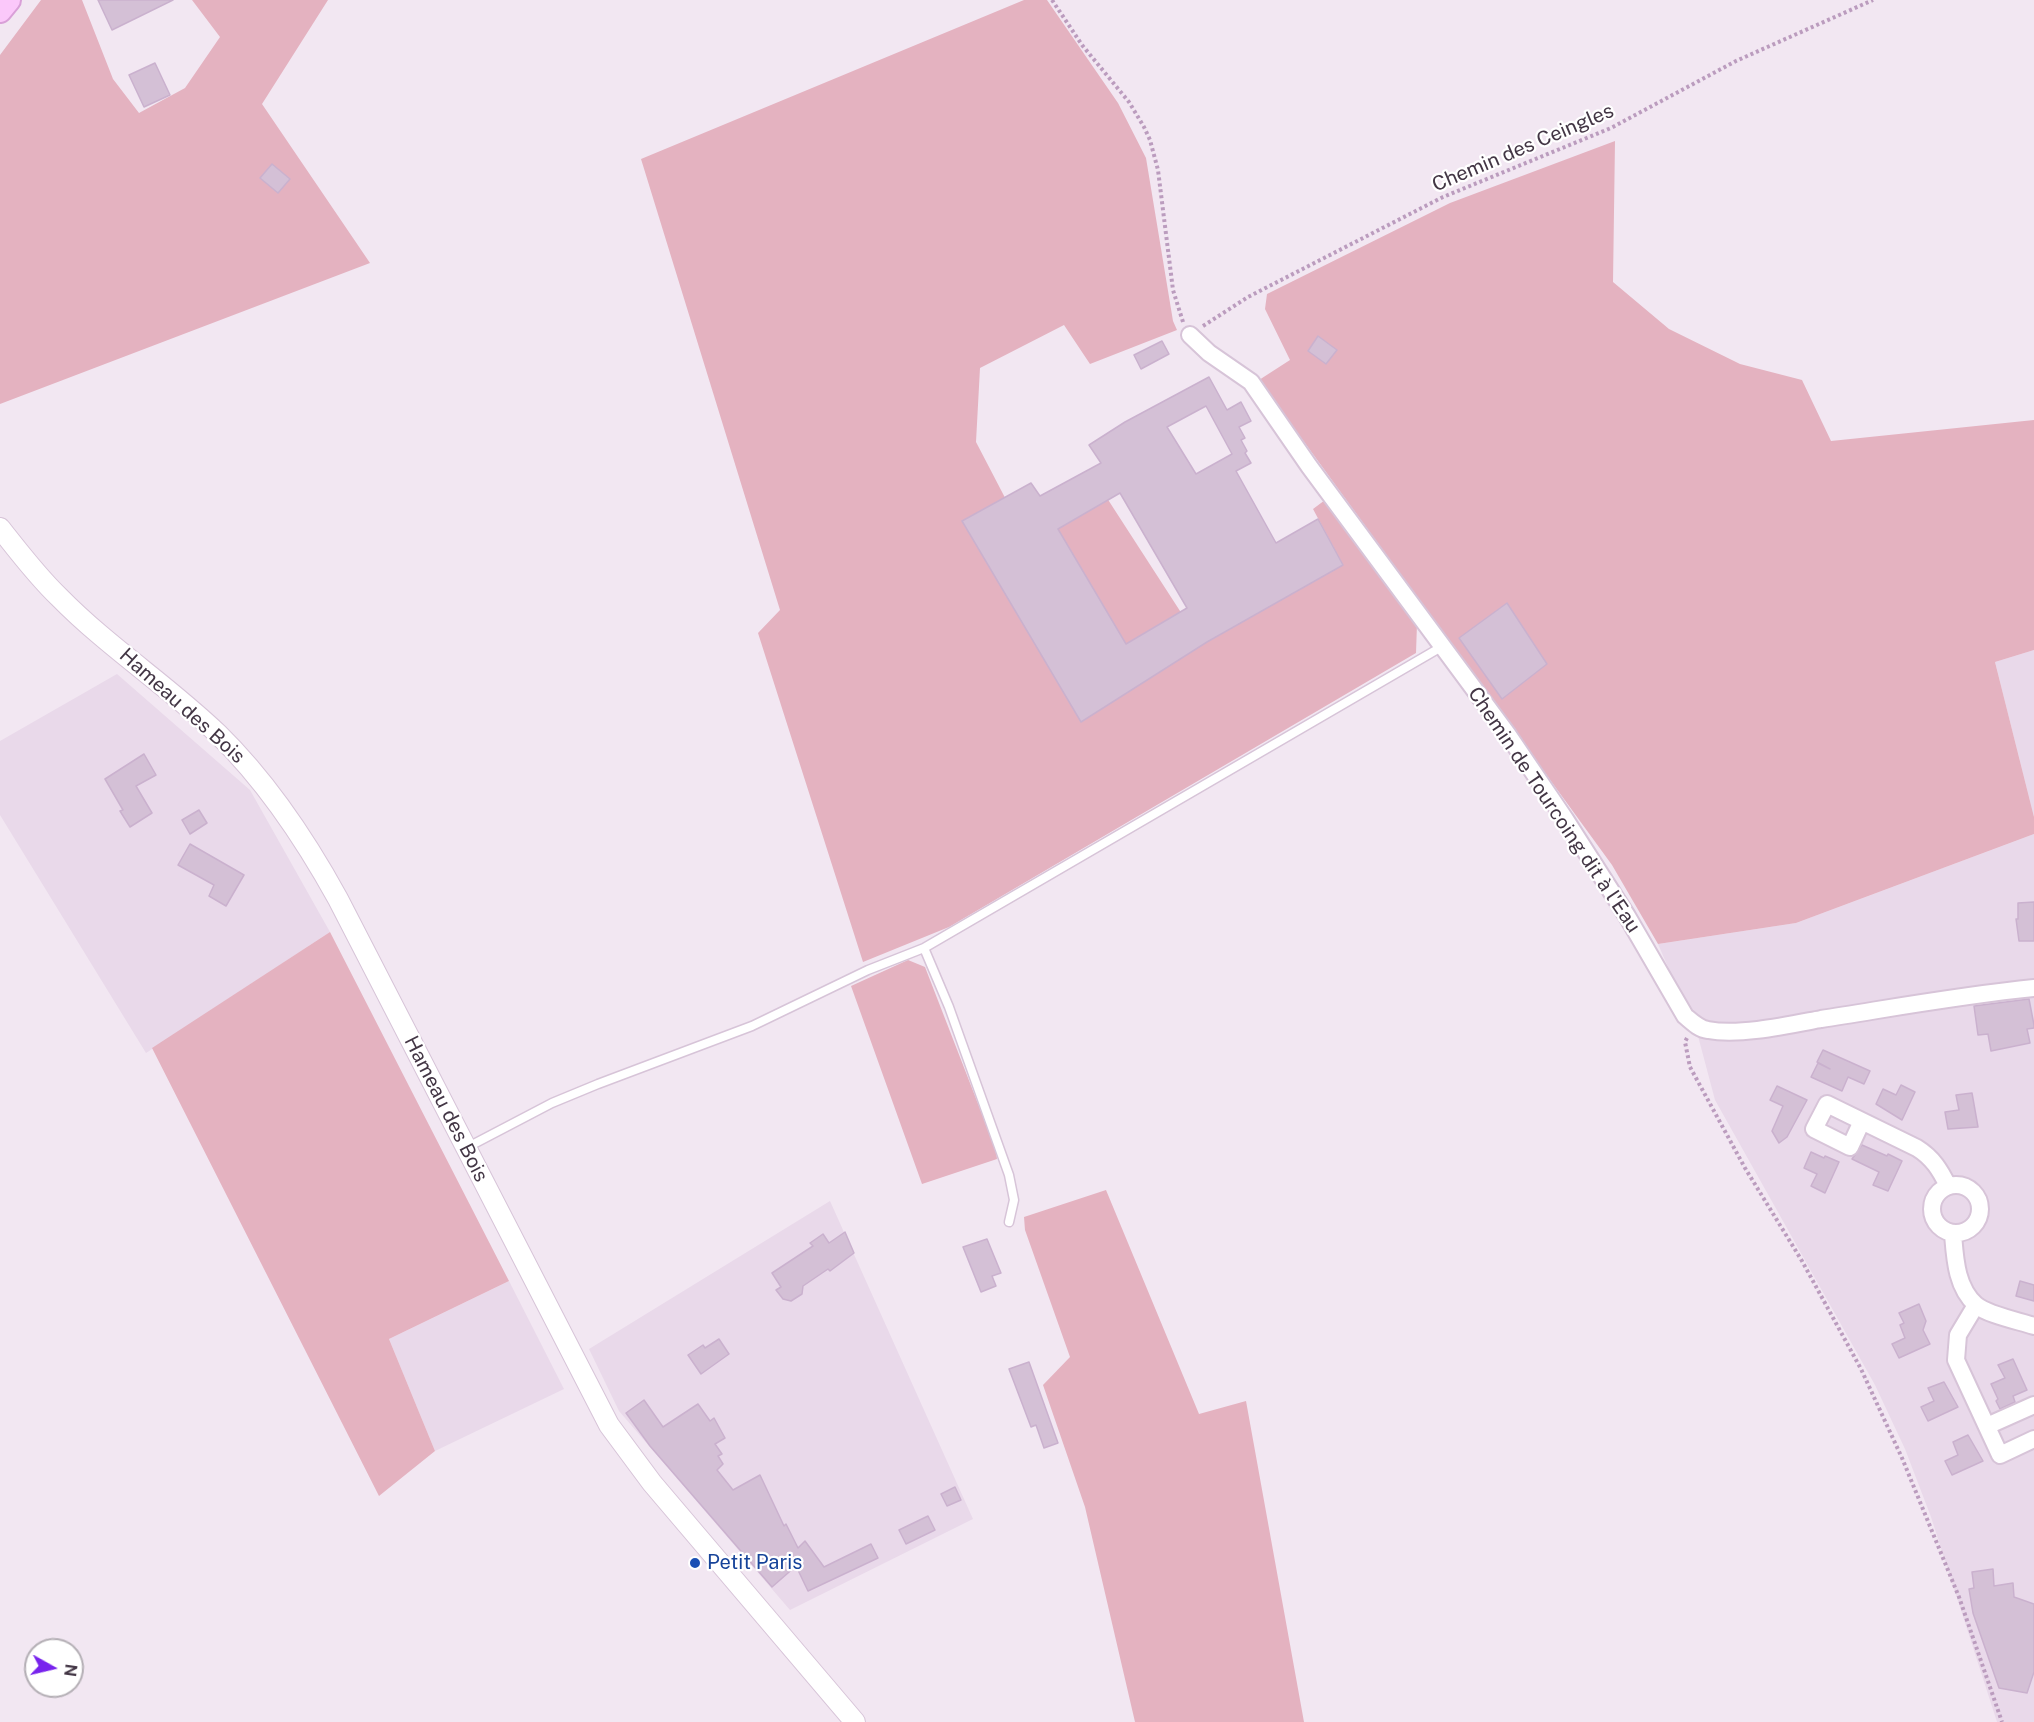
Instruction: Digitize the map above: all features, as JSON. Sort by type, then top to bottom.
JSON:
[{"type":"main road","points":[[0,11],[9,0]]},
{"type":"street","name":"Chemin de Tourcoing dit à l'Eau","points":[[1190,335],[1209,353],[1251,382],[1309,466],[1508,735],[1627,916],[1685,1016],[1694,1024]]},
{"type":"street","name":"Hameau des Bois","points":[[0,528],[35,572],[60,598],[158,680],[218,735],[244,761],[282,809],[302,837],[338,899],[597,1402],[624,1447],[855,1722]]},
{"type":"street","points":[[1694,1024],[1706,1030],[1727,1032],[1773,1027],[1989,992],[2034,988]]},
{"type":"street","points":[[1862,1121],[1926,1153],[1935,1161],[1948,1186]]},
{"type":"street","points":[[1960,1185],[1970,1190],[1978,1198],[1980,1209],[1977,1221],[1970,1229],[1953,1233],[1936,1224],[1932,1212],[1934,1199],[1942,1189],[1948,1186],[1960,1185]]},
{"type":"street","points":[[1953,1233],[1958,1274],[1976,1305],[2034,1326]]},
{"type":"street","points":[[1976,1305],[1958,1335],[1956,1360],[2000,1455],[2034,1438]]},
{"type":"street","points":[[1987,1426],[2034,1405]]},
{"type":"lane","points":[[466,1148],[552,1103],[743,1030],[868,970],[924,948],[1443,646]]},
{"type":"lane","points":[[924,948],[949,1007],[1009,1175],[1014,1200],[1009,1222]]},
{"type":"path","points":[[1052,0],[1082,45],[1129,102],[1150,140],[1158,170],[1173,290],[1179,315],[1190,335]]},
{"type":"path","name":"Chemin des Ceingles","points":[[1190,335],[1248,297],[1443,197],[1603,132],[1745,56],[1873,0]]},
{"type":"path","points":[[1694,1024],[1685,1042],[1690,1067],[1745,1168],[1802,1261],[1861,1369],[1902,1458],[1959,1597],[2002,1722]]},
{"type":"shaded area","points":[[41,0],[82,0],[113,79],[139,113],[185,88],[220,37],[192,0],[328,0],[262,104],[370,263],[0,404],[0,55]]},
{"type":"shaded area","points":[[1024,0],[1047,0],[1118,103],[1146,158],[1173,321],[1177,330],[1090,364],[1064,325],[980,368],[976,442],[1014,515],[1094,478],[1202,645],[1343,565],[1313,509],[1325,500],[1417,624],[1416,653],[949,927],[863,962],[758,633],[780,610],[641,159]]},
{"type":"shaded area","points":[[1615,141],[1613,282],[1669,329],[1740,364],[1802,380],[1831,441],[2034,420],[2034,650],[1995,662],[2034,817],[2034,834],[1796,923],[1658,944],[1612,865],[1259,380],[1290,360],[1265,309],[1267,294],[1450,203]]},
{"type":"shaded area","points":[[2034,650],[2034,817],[1995,662]]},
{"type":"shaded area","points":[[117,674],[250,790],[330,932],[146,1053],[0,815],[0,741]]},
{"type":"shaded area","points":[[2034,834],[2034,1722],[1997,1722],[1931,1517],[1905,1449],[1875,1385],[1715,1100],[1698,1036],[1658,944],[1796,923]]},
{"type":"shaded area","points":[[330,932],[509,1281],[389,1339],[435,1451],[379,1496],[152,1048]]},
{"type":"shaded area","points":[[908,960],[925,967],[996,1150],[997,1159],[922,1184],[851,986]]},
{"type":"shaded area","points":[[1106,1190],[1199,1414],[1246,1401],[1304,1722],[1135,1722],[1085,1507],[1043,1385],[1070,1357],[1025,1230],[1024,1217]]},
{"type":"shaded area","points":[[830,1201],[973,1519],[790,1610],[619,1411],[589,1349]]},
{"type":"shaded area","points":[[509,1281],[564,1389],[435,1451],[389,1339]]},
{"type":"building","points":[[98,0],[173,0],[112,30]]},
{"type":"building","points":[[155,63],[170,95],[144,107],[129,75]]},
{"type":"building","points":[[272,164],[290,179],[278,193],[260,178]]},
{"type":"building","points":[[1318,336],[1337,350],[1326,364],[1308,351]]},
{"type":"building","points":[[1162,341],[1169,354],[1141,369],[1134,355]]},
{"type":"building","points":[[1209,377],[1227,410],[1241,402],[1251,421],[1239,427],[1245,438],[1241,440],[1247,451],[1245,453],[1251,463],[1236,471],[1276,543],[1318,519],[1343,565],[1207,642],[1081,722],[962,521],[1031,483],[1040,496],[1101,463],[1089,445],[1125,422]],"holes":[[[1206,406],[1232,454],[1196,474],[1167,427]],[[1120,493],[1187,608],[1126,644],[1058,529]]]},
{"type":"building","points":[[1507,603],[1547,664],[1502,699],[1459,638]]},
{"type":"building","points":[[144,754],[156,775],[136,786],[152,813],[130,827],[105,779]]},
{"type":"building","points":[[199,810],[207,823],[190,834],[182,820]]},
{"type":"building","points":[[190,844],[244,875],[226,906],[209,896],[214,885],[178,865]]},
{"type":"building","points":[[2034,902],[2034,941],[2019,941],[2016,919],[2018,919],[2018,903]]},
{"type":"building","points":[[2029,999],[2034,1025],[2034,1028],[2027,1029],[2030,1043],[1991,1051],[1988,1034],[1978,1035],[1974,1006]]},
{"type":"building","points":[[1823,1050],[1870,1071],[1864,1084],[1848,1077],[1842,1091],[1811,1077],[1818,1063],[1830,1069],[1817,1062]]},
{"type":"building","points":[[1901,1085],[1915,1092],[1902,1120],[1876,1104],[1883,1089],[1896,1095]]},
{"type":"building","points":[[1777,1086],[1807,1100],[1787,1137],[1779,1143],[1772,1131],[1783,1106],[1770,1100]]},
{"type":"building","points":[[1972,1093],[1978,1127],[1948,1129],[1945,1112],[1959,1110],[1956,1095]]},
{"type":"building","points":[[1862,1145],[1902,1161],[1888,1191],[1873,1185],[1879,1172],[1852,1159]]},
{"type":"building","points":[[1811,1152],[1839,1162],[1825,1193],[1811,1186],[1817,1174],[1804,1168]]},
{"type":"building","points":[[845,1232],[854,1253],[830,1271],[828,1269],[803,1286],[802,1294],[791,1301],[783,1299],[776,1290],[781,1287],[772,1273],[813,1246],[810,1243],[823,1234],[829,1243]]},
{"type":"building","points":[[987,1239],[1001,1273],[992,1276],[996,1286],[981,1292],[963,1247]]},
{"type":"building","points":[[2020,1281],[2034,1285],[2034,1301],[2016,1296]]},
{"type":"building","points":[[1919,1304],[1926,1321],[1923,1330],[1930,1344],[1899,1358],[1892,1344],[1905,1338],[1900,1325],[1904,1323],[1899,1313]]},
{"type":"building","points":[[719,1339],[729,1354],[701,1374],[688,1355],[703,1345],[705,1348]]},
{"type":"building","points":[[2013,1359],[2027,1390],[2013,1396],[2015,1402],[2000,1409],[1991,1384],[2005,1378],[1998,1365]]},
{"type":"building","points":[[1029,1362],[1058,1443],[1044,1448],[1036,1425],[1031,1427],[1009,1369]]},
{"type":"building","points":[[1944,1382],[1958,1407],[1928,1421],[1921,1407],[1934,1401],[1928,1388]]},
{"type":"building","points":[[644,1400],[663,1427],[698,1404],[710,1421],[714,1418],[725,1438],[715,1444],[722,1454],[718,1456],[723,1464],[717,1470],[733,1490],[760,1475],[784,1526],[786,1524],[798,1548],[805,1541],[824,1567],[871,1544],[878,1558],[808,1591],[796,1566],[772,1587],[650,1446],[626,1413]]},
{"type":"building","points":[[1968,1435],[1983,1461],[1952,1475],[1945,1461],[1958,1455],[1953,1442]]},
{"type":"building","points":[[955,1487],[961,1500],[947,1506],[941,1494]]},
{"type":"building","points":[[928,1516],[935,1530],[906,1544],[899,1530]]},
{"type":"building","points":[[1993,1569],[1994,1586],[2013,1583],[2014,1597],[2034,1604],[2034,1672],[2027,1693],[1999,1688],[1973,1613],[1969,1589],[1974,1588],[1972,1572]]},
{"type":"place","name":"Petit Paris","points":[[695,1563]]}]
